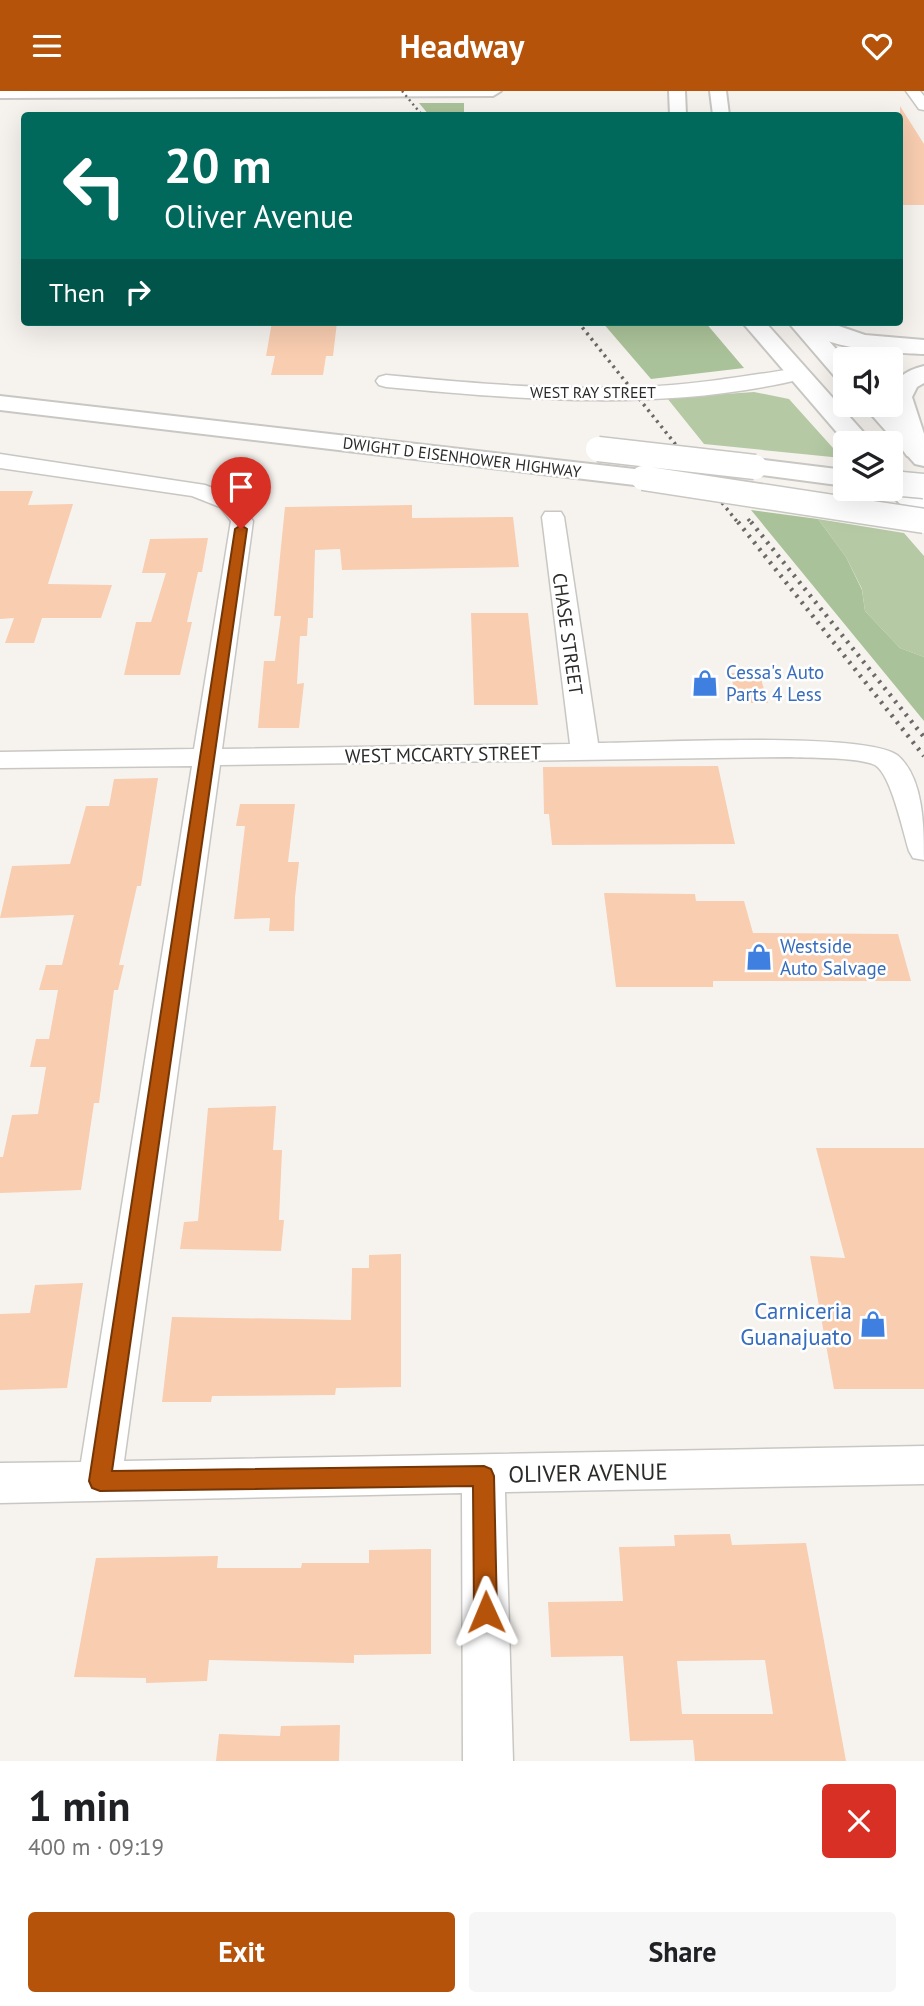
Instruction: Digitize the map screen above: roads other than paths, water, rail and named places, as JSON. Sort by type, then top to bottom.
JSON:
[{"type":"main road","points":[[0,93],[494,91]]},
{"type":"main road","points":[[677,91],[678,112]]},
{"type":"main road","points":[[719,91],[721,112]]},
{"type":"main road","points":[[757,326],[849,431]]},
{"type":"main road","points":[[803,326],[833,358]]},
{"type":"main road","points":[[816,326],[850,340],[890,346],[924,347]]},
{"type":"main road","name":"WEST RAY STREET","points":[[903,352],[924,347]]},
{"type":"main road","points":[[903,367],[924,366]]},
{"type":"main road","name":"WEST RAY STREET","points":[[799,374],[833,368]]},
{"type":"main road","points":[[920,454],[900,397],[907,383],[924,373]]},
{"type":"main road","name":"DWIGHT D EISENHOWER HIGHWAY","points":[[0,383],[833,476]]},
{"type":"main road","name":"DWIGHT D EISENHOWER HIGHWAY","points":[[0,403],[924,512]]},
{"type":"main road","points":[[886,417],[920,454]]},
{"type":"main road","points":[[643,478],[924,521]]},
{"type":"main road","points":[[903,481],[924,484]]},
{"type":"main road","points":[[903,492],[924,512]]},
{"type":"street","points":[[913,91],[924,106]]},
{"type":"street","name":"WEST RAY STREET","points":[[386,381],[530,393],[645,392],[681,391],[799,374]]},
{"type":"street","points":[[0,461],[183,487],[220,498],[240,516],[241,529],[100,1481]]},
{"type":"street","name":"CHASE STREET","points":[[554,517],[585,752]]},
{"type":"street","name":"WEST MCCARTY STREET","points":[[0,760],[787,749],[847,752],[886,760],[895,771],[924,851]]},
{"type":"street","name":"OLIVER AVENUE","points":[[0,1483],[484,1476],[924,1465]]},
{"type":"street","points":[[484,1476],[488,1761]]},
{"type":"railway","points":[[402,91],[420,112]]},
{"type":"railway","points":[[581,326],[739,524]]},
{"type":"railway","points":[[748,519],[752,524]]},
{"type":"railway","points":[[738,522],[924,756]]},
{"type":"railway","points":[[751,522],[924,737]]},
{"type":"place","name":"Cessa's Auto Parts 4 Less","points":[[705,683]]},
{"type":"place","name":"Westside Auto Salvage","points":[[759,957]]},
{"type":"place","name":"Carniceria Guanajuato","points":[[873,1324]]}]
